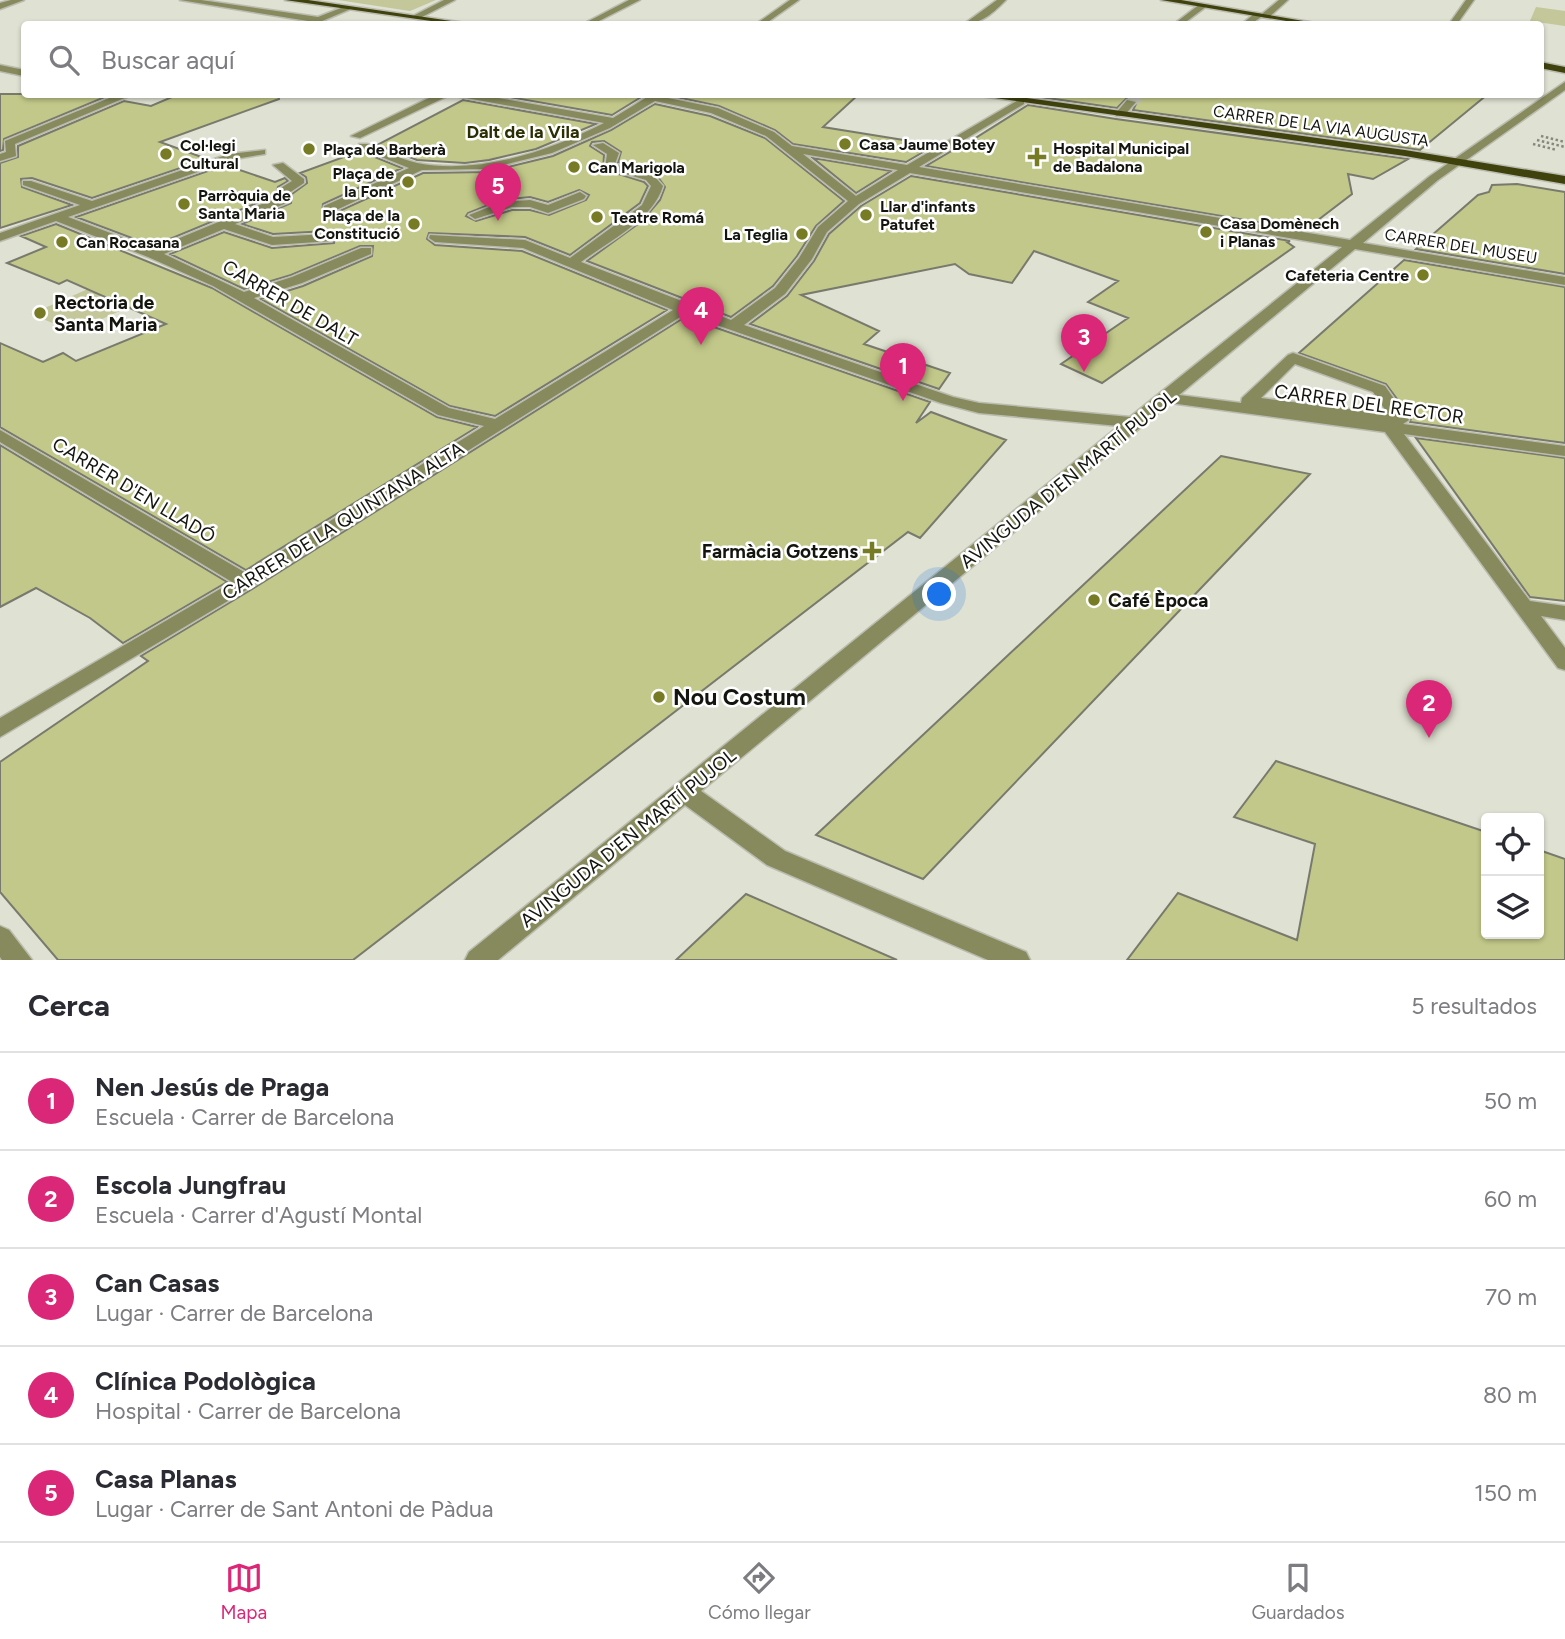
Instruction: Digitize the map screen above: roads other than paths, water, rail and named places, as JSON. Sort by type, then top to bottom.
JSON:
[{"type":"main road","points":[[289,0],[445,21]]},
{"type":"main road","points":[[1165,0],[1299,21]]},
{"type":"main road","points":[[1544,66],[1565,70]]},
{"type":"main road","name":"CARRER DE LA VIA AUGUSTA","points":[[996,98],[1459,161],[1565,180]]},
{"type":"street","points":[[0,6],[20,0]]},
{"type":"street","points":[[184,0],[319,20],[349,8]]},
{"type":"street","points":[[415,17],[451,0]]},
{"type":"street","points":[[593,21],[636,0]]},
{"type":"street","points":[[764,21],[795,0]]},
{"type":"street","points":[[974,21],[1003,0]]},
{"type":"street","points":[[1251,21],[1284,0]]},
{"type":"street","points":[[1455,21],[1470,0]]},
{"type":"street","points":[[1182,21],[1203,6]]},
{"type":"street","points":[[0,68],[21,72]]},
{"type":"street","name":"AVINGUDA D'EN MARTÍ PUJOL","points":[[478,960],[1352,246],[1459,161],[1565,85]]},
{"type":"street","points":[[0,158],[12,154],[9,143],[119,98]]},
{"type":"street","points":[[420,167],[359,141],[439,98]]},
{"type":"street","points":[[478,98],[608,120]]},
{"type":"street","points":[[328,209],[420,167],[520,160],[569,144],[608,120],[655,98]]},
{"type":"street","points":[[661,98],[715,110],[770,134],[855,201]]},
{"type":"street","points":[[897,171],[820,160],[862,191],[1020,102]]},
{"type":"street","points":[[1120,114],[1131,102]]},
{"type":"street","points":[[573,262],[646,208],[653,199],[657,186],[650,178],[609,166],[613,153],[599,145]]},
{"type":"street","points":[[792,149],[897,171]]},
{"type":"street","points":[[0,236],[59,218],[233,156],[261,152]]},
{"type":"street","points":[[153,254],[285,199],[283,192],[300,181],[279,165]]},
{"type":"street","points":[[734,325],[780,291],[805,259],[822,230],[855,201],[897,171]]},
{"type":"street","name":"CARRER DEL MUSEU","points":[[897,171],[1565,281]]},
{"type":"street","points":[[27,183],[93,205]]},
{"type":"street","points":[[475,215],[494,207],[532,202],[548,209],[580,196]]},
{"type":"street","name":"CARRER DE DALT","points":[[59,218],[153,254],[218,283],[444,412],[499,425]]},
{"type":"street","points":[[0,221],[26,228]]},
{"type":"street","points":[[225,225],[272,241],[327,238]]},
{"type":"street","points":[[435,238],[525,244],[684,309],[947,400],[979,408],[1137,423]]},
{"type":"street","points":[[241,297],[297,280],[366,251]]},
{"type":"street","name":"CARRER DE LA QUINTANA ALTA","points":[[0,729],[246,582],[684,309]]},
{"type":"street","points":[[1293,358],[1379,389],[1401,420],[1248,401],[1293,358]]},
{"type":"street","name":"CARRER DEL RECTOR","points":[[1167,398],[1565,451]]},
{"type":"street","points":[[1391,429],[1565,663]]},
{"type":"street","name":"CARRER D'EN LLADÓ","points":[[0,435],[246,582]]},
{"type":"street","points":[[1522,607],[1565,613]]},
{"type":"street","points":[[685,792],[776,858],[1017,960]]},
{"type":"street","points":[[0,938],[19,960]]},
{"type":"tunnel","points":[[1131,102],[1138,98]]},
{"type":"place","name":"Casa Jaume Botey","points":[[845,144]]},
{"type":"place","name":"Plaça de Barberà","points":[[309,149]]},
{"type":"place","name":"Col·legi Cultural","points":[[166,154]]},
{"type":"place","name":"Hospital Municipal de Badalona","points":[[1037,157]]},
{"type":"place","name":"Can Marigola","points":[[574,167]]},
{"type":"place","name":"Plaça de la Font","points":[[408,182]]},
{"type":"place","name":"Parròquia de Santa Maria","points":[[184,204]]},
{"type":"place","name":"Llar d'infants Patufet","points":[[866,215]]},
{"type":"place","name":"Teatre Romá","points":[[597,217]]},
{"type":"place","name":"Casa Planas","points":[[498,221]]},
{"type":"place","name":"Plaça de la Constitució","points":[[414,224]]},
{"type":"place","name":"Casa Domènech i Planas","points":[[1206,232]]},
{"type":"place","name":"La Teglia","points":[[802,234]]},
{"type":"place","name":"Can Rocasana","points":[[62,242]]},
{"type":"place","name":"Cafeteria Centre","points":[[1423,275]]},
{"type":"place","name":"Rectoria de Santa Maria","points":[[40,313]]},
{"type":"place","name":"Clínica Podològica","points":[[701,345]]},
{"type":"place","name":"Can Casas","points":[[1084,372]]},
{"type":"place","name":"Nen Jesús de Praga","points":[[903,401]]},
{"type":"place","name":"Farmàcia Gotzens","points":[[872,551]]},
{"type":"place","name":"Café Època","points":[[1094,600]]},
{"type":"place","name":"Nou Costum","points":[[659,697]]},
{"type":"place","name":"Escola Jungfrau","points":[[1429,738]]},
{"type":"district","name":"Dalt de la Vila","points":[[523,132]]}]
